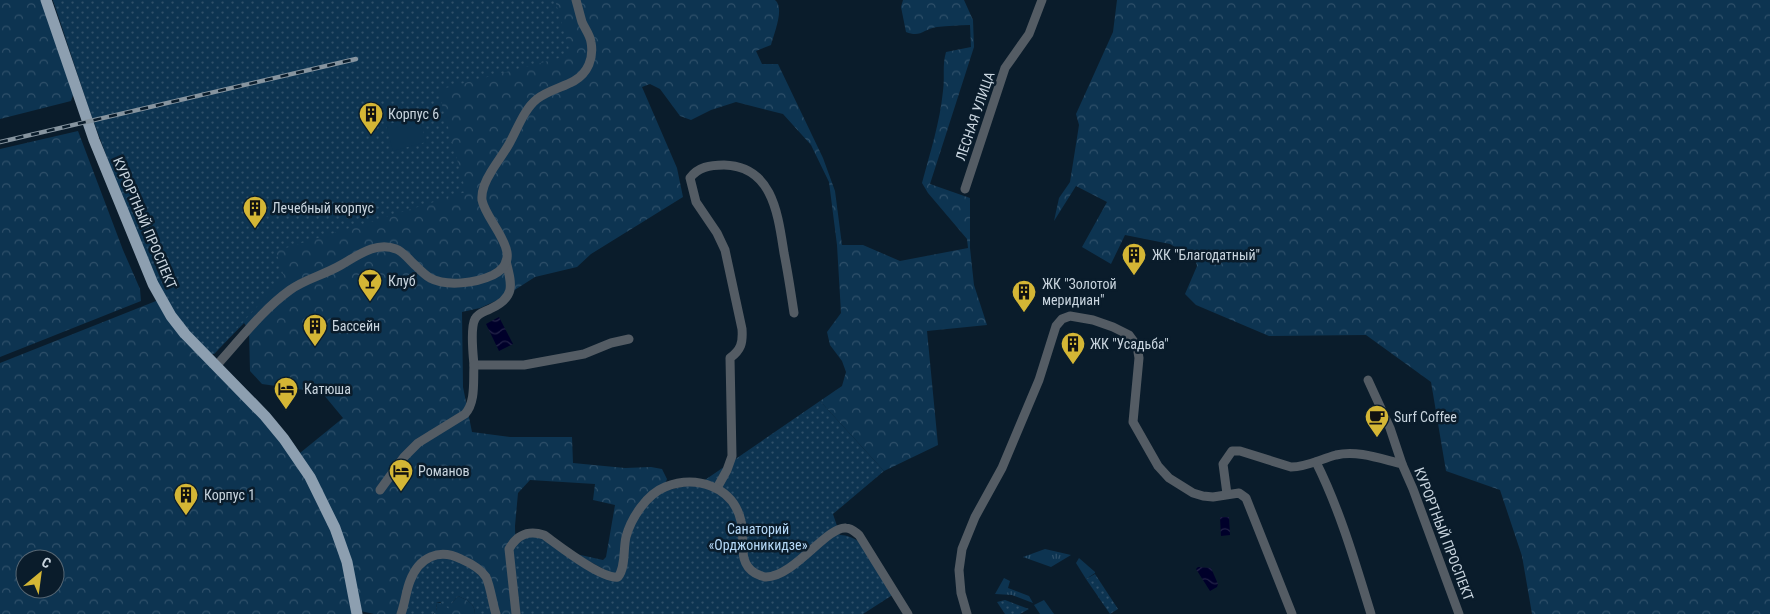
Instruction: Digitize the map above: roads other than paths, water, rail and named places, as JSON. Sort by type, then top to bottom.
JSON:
[{"type":"main road","name":"КУРОРТНЫЙ ПРОСПЕКТ","points":[[46,0],[94,140],[153,284],[171,316],[185,334],[265,416],[284,439],[310,477],[334,528],[347,562],[357,614]]},
{"type":"street","points":[[216,366],[270,307],[291,289],[333,270],[373,247],[382,246],[397,249],[431,278],[448,283],[480,280],[503,268],[507,251],[504,242],[484,207],[482,199],[483,189],[492,170],[533,104],[542,96],[577,79],[588,69],[592,55],[591,41],[576,0]]},
{"type":"street","name":"ЛЕСНАЯ УЛИЦА","points":[[965,189],[1005,68],[1029,34],[1042,0]]},
{"type":"street","points":[[716,488],[727,470],[732,456],[730,358],[739,351],[743,341],[725,250],[717,232],[696,202],[690,178],[695,172],[712,165],[732,165],[748,171],[763,184],[772,198],[778,215],[794,313]]},
{"type":"street","points":[[380,490],[404,457],[418,443],[470,409],[473,400],[474,321],[479,314],[504,301],[509,294],[512,282],[506,261]]},
{"type":"street","points":[[967,614],[961,593],[959,570],[962,549],[975,517],[1002,468],[1017,433],[1039,380],[1053,334],[1062,319],[1070,316],[1093,320],[1129,335],[1137,346],[1139,358],[1133,422],[1158,466],[1169,478],[1193,493],[1213,497],[1239,493],[1246,498],[1292,614]]},
{"type":"street","points":[[474,365],[524,365],[584,354],[611,343],[629,339]]},
{"type":"street","name":"КУРОРТНЫЙ ПРОСПЕКТ","points":[[1368,380],[1390,428],[1459,614]]},
{"type":"street","name":"КУРОРТНЫЙ ПРОСПЕКТ","points":[[1227,494],[1223,464],[1232,451],[1240,451],[1291,467],[1299,467],[1337,455],[1355,454],[1402,464]]},
{"type":"street","points":[[1316,462],[1331,492],[1354,556],[1371,614]]},
{"type":"street","points":[[516,614],[509,549],[514,540],[535,532],[544,535],[588,566],[614,578],[620,575],[626,536],[641,508],[655,493],[664,487],[679,483],[702,482],[726,495],[738,513],[742,522],[744,557],[746,565],[750,570],[762,576],[775,576],[800,561],[840,528],[852,530],[859,535],[885,574],[908,614]]},
{"type":"street","points":[[402,614],[410,581],[418,565],[429,556],[442,553],[454,556],[481,571],[485,577],[496,614]]},
{"type":"water","points":[[499,317],[513,344],[499,351],[486,324]]},
{"type":"water","points":[[1220,517],[1229,517],[1230,535],[1221,536]]},
{"type":"water","points":[[1198,567],[1211,568],[1218,584],[1217,587],[1210,591],[1196,569]]},
{"type":"railway","points":[[0,142],[356,59]]},
{"type":"place","name":"Корпус 6","points":[[371,135]]},
{"type":"place","name":"Лечебный корпус","points":[[255,229]]},
{"type":"place","name":"ЖК \"Благодатный\"","points":[[1134,276]]},
{"type":"place","name":"Клуб","points":[[370,302]]},
{"type":"place","name":"ЖК \"Золотой меридиан\"","points":[[1024,313]]},
{"type":"place","name":"Бассейн","points":[[315,347]]},
{"type":"place","name":"ЖК \"Усадьба\"","points":[[1073,365]]},
{"type":"place","name":"Катюша","points":[[286,410]]},
{"type":"place","name":"Surf Coffee","points":[[1377,438]]},
{"type":"place","name":"Романов","points":[[401,492]]},
{"type":"place","name":"Корпус 1","points":[[186,516]]},
{"type":"park label","name":"Санаторий «Орджоникидзе»","points":[[758,538]]}]
